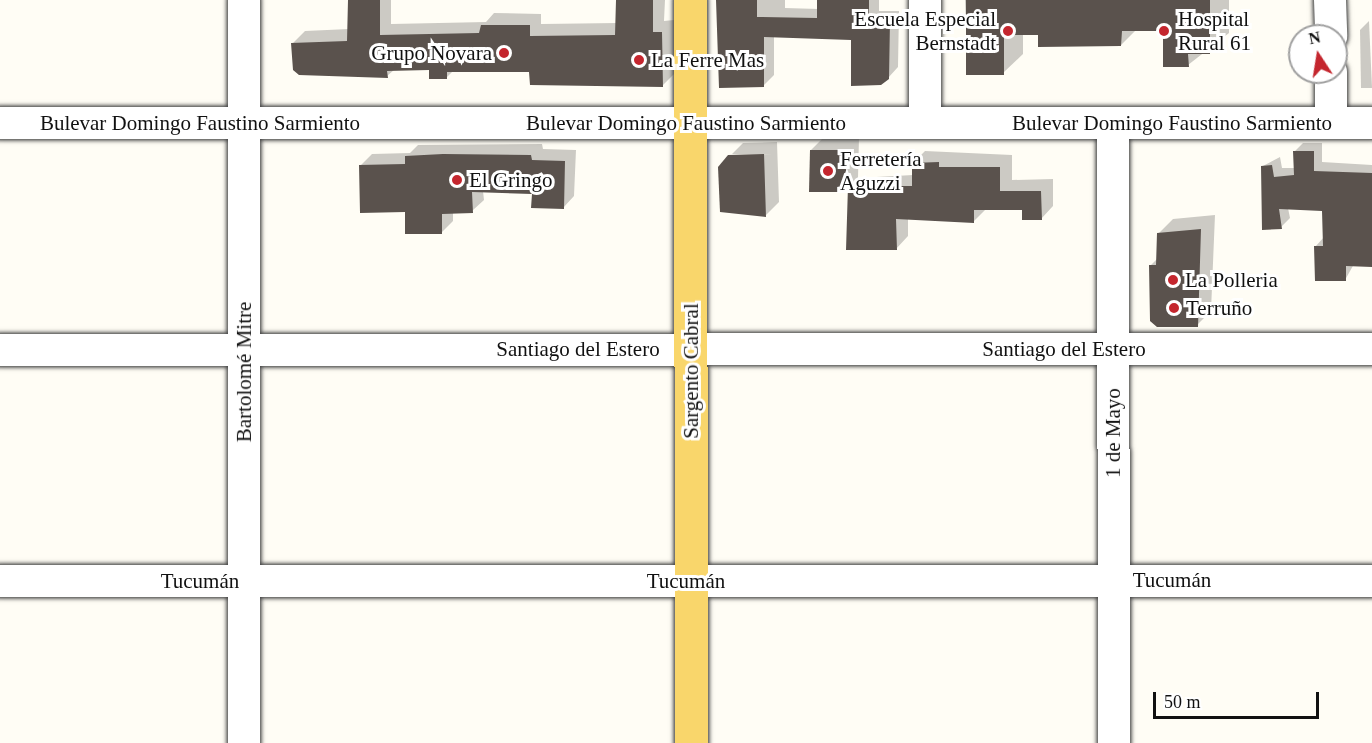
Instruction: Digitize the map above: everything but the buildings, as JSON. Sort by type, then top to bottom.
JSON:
[{"type":"main road","name":"Sargento Cabral","points":[[690,0],[691,743]]},
{"type":"street","name":"Bartolomé Mitre","points":[[244,0],[244,743]]},
{"type":"street","points":[[925,0],[925,123]]},
{"type":"street","points":[[1330,0],[1330,24]]},
{"type":"street","points":[[1331,84],[1331,123]]},
{"type":"street","name":"Bulevar Domingo Faustino Sarmiento","points":[[0,123],[1372,123]]},
{"type":"street","name":"1 de Mayo","points":[[1113,123],[1114,743]]},
{"type":"street","name":"Santiago del Estero","points":[[0,350],[1372,349]]},
{"type":"street","name":"Tucumán","points":[[0,580],[1372,580]]},
{"type":"place","name":"Escuela Especial Bernstadt","points":[[1008,31]]},
{"type":"place","name":"Hospital Rural 61","points":[[1164,31]]},
{"type":"place","name":"Grupo Novara","points":[[504,53]]},
{"type":"place","name":"La Ferre Mas","points":[[639,60]]},
{"type":"place","name":"Ferretería Aguzzi","points":[[828,171]]},
{"type":"place","name":"El Gringo","points":[[457,180]]},
{"type":"place","name":"La Polleria","points":[[1173,280]]},
{"type":"place","name":"Terruño","points":[[1174,308]]}]
